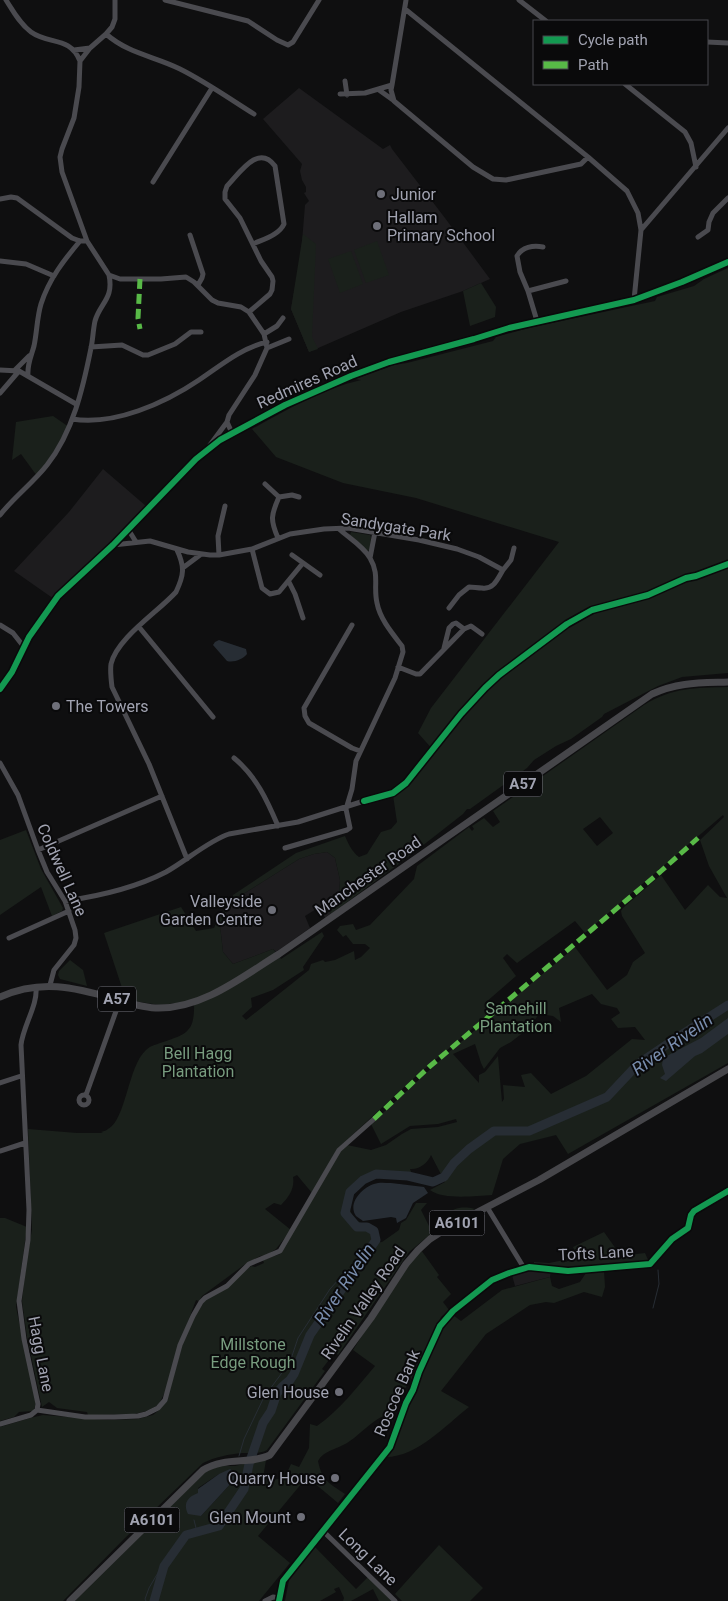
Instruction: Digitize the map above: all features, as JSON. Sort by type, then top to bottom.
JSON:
[{"type":"main road","name":"Manchester Road","points":[[0,997],[36,986],[50,985],[87,991],[141,1006],[159,1008],[197,1002],[216,993],[305,937],[652,694],[676,685],[728,682]]},
{"type":"main road","name":"Rivelin Valley Road","points":[[70,1601],[202,1470],[215,1463],[261,1458],[270,1455],[371,1318],[397,1276],[418,1250],[430,1239],[447,1228],[539,1180],[728,1069]]},
{"type":"street","points":[[0,515],[47,465],[64,437],[72,419],[92,346],[96,320],[108,296],[111,282],[109,275],[87,241],[62,172],[60,157],[74,118],[79,87],[80,61],[74,50],[63,43],[30,32],[6,0]]},
{"type":"street","points":[[80,61],[90,48],[112,28],[115,19],[115,0]]},
{"type":"street","points":[[165,0],[248,21],[284,45],[293,42],[319,0]]},
{"type":"street","points":[[394,101],[392,84],[406,0]]},
{"type":"street","points":[[519,0],[545,20]]},
{"type":"street","points":[[405,9],[588,157],[627,191],[638,213],[641,230],[634,300]]},
{"type":"street","points":[[106,34],[120,45],[181,70],[254,114]]},
{"type":"street","points":[[708,42],[728,44]]},
{"type":"street","points":[[74,50],[90,48]]},
{"type":"street","points":[[345,80],[347,95]]},
{"type":"street","points":[[340,94],[347,95],[379,90],[392,84]]},
{"type":"street","points":[[626,85],[685,132],[691,144],[696,166]]},
{"type":"street","points":[[153,182],[212,88]]},
{"type":"street","points":[[379,90],[473,167],[493,179],[506,180],[581,164],[588,157]]},
{"type":"street","points":[[641,230],[728,128]]},
{"type":"street","points":[[249,312],[270,294],[273,286],[272,276],[261,261],[240,218],[225,199],[225,192],[227,186],[253,159],[262,157],[270,160],[275,166],[284,224],[279,231],[253,244]]},
{"type":"street","points":[[0,199],[11,197],[21,201],[72,238],[87,241]]},
{"type":"street","points":[[698,238],[708,230],[713,213],[728,198]]},
{"type":"street","points":[[190,235],[203,274],[198,285]]},
{"type":"street","points":[[28,376],[27,367],[42,302],[62,262],[80,241]]},
{"type":"street","points":[[537,321],[520,272],[517,256],[523,249],[532,246],[543,247]]},
{"type":"street","points":[[0,261],[26,264],[54,276]]},
{"type":"street","name":"Redmires Road","points":[[0,689],[12,672],[24,647],[58,596],[113,545],[207,449],[232,433],[285,405],[351,376],[389,362],[509,328],[634,300],[728,262]]},
{"type":"street","points":[[109,275],[120,279],[189,278],[212,300],[218,303],[241,307],[249,312],[264,334],[267,345],[255,376],[229,415],[227,422],[207,449]]},
{"type":"street","points":[[528,291],[566,281]]},
{"type":"street","points":[[264,334],[277,326],[283,318]]},
{"type":"street","points":[[92,346],[122,345],[143,355],[148,355],[174,344],[191,332],[201,332]]},
{"type":"street","points":[[72,419],[100,420],[120,416],[148,406],[187,388],[238,354],[289,339]]},
{"type":"street","points":[[0,393],[16,371],[31,355]]},
{"type":"street","points":[[0,370],[16,371],[28,376],[76,404]]},
{"type":"street","points":[[227,422],[232,433]]},
{"type":"street","points":[[265,484],[279,497]]},
{"type":"street","points":[[279,497],[292,495],[299,497]]},
{"type":"street","points":[[278,538],[272,521],[279,497]]},
{"type":"street","points":[[219,555],[218,536],[225,506]]},
{"type":"street","points":[[285,848],[350,828],[346,806],[352,789],[356,761],[390,688],[403,649],[379,612],[376,601],[375,572],[370,558],[339,528]]},
{"type":"street","name":"Sandygate Park","points":[[113,545],[150,541],[177,550],[219,555],[252,549],[278,538],[307,531],[339,528],[419,540],[457,549],[479,557],[504,570]]},
{"type":"street","points":[[128,529],[136,542]]},
{"type":"street","points":[[370,558],[374,532]]},
{"type":"street","points":[[449,608],[459,595],[469,587],[486,588],[494,584],[511,560],[514,548]]},
{"type":"street","points":[[252,549],[264,591],[270,594],[279,592],[304,563]]},
{"type":"street","points":[[177,550],[184,567],[176,592],[124,641],[114,656],[110,670],[112,687],[162,796],[186,859]]},
{"type":"street","points":[[184,567],[200,554]]},
{"type":"street","points":[[292,555],[320,575]]},
{"type":"street","points":[[289,582],[303,618]]},
{"type":"street","points":[[444,649],[451,625],[456,623],[464,629]]},
{"type":"street","points":[[0,625],[12,633],[24,647]]},
{"type":"street","points":[[352,625],[304,708],[304,712],[309,723],[360,751]]},
{"type":"street","points":[[398,667],[420,674],[464,629],[471,626],[482,634]]},
{"type":"street","points":[[139,627],[213,717]]},
{"type":"street","points":[[234,758],[252,776],[270,807],[278,826]]},
{"type":"street","name":"Coldwell Lane","points":[[0,763],[18,795],[47,872],[66,902],[75,930],[76,938],[74,945],[54,970],[50,985]]},
{"type":"street","points":[[38,850],[162,796]]},
{"type":"street","points":[[66,902],[97,896],[166,872],[221,836],[298,822],[364,801]]},
{"type":"street","points":[[9,938],[69,911]]},
{"type":"street","name":"Hagg Lane","points":[[36,986],[36,999],[22,1039],[21,1076],[29,1228],[19,1301],[24,1339],[38,1404],[37,1410],[85,1417],[114,1417],[138,1416],[158,1408],[165,1400],[180,1345],[201,1302],[227,1286],[249,1264],[280,1251],[339,1150],[374,1119]]},
{"type":"street","points":[[86,1095],[120,1000]]},
{"type":"street","points":[[0,1083],[21,1076]]},
{"type":"street","points":[[0,1151],[26,1143]]},
{"type":"street","name":"Tofts Lane","points":[[524,1268],[534,1267],[568,1271],[650,1264],[672,1239],[688,1228],[694,1211],[728,1191]]},
{"type":"street","points":[[487,1207],[524,1268]]},
{"type":"street","name":"Roscoe Bank","points":[[265,1601],[273,1598],[280,1600],[283,1581],[390,1447],[419,1372],[445,1319],[485,1284],[524,1268]]},
{"type":"street","points":[[0,1424],[31,1415],[37,1410]]},
{"type":"street","name":"Long Lane","points":[[323,1531],[396,1601]]},
{"type":"shaded area","name":"Hallam Primary School","points":[[299,88],[383,149],[390,145],[490,279],[463,291],[401,312],[309,352],[291,309],[301,254],[305,205],[309,201],[304,193],[306,192],[306,187],[300,171],[302,164],[263,119]]},
{"type":"shaded area","points":[[103,469],[146,506],[99,556],[54,599],[14,571],[69,512]]},
{"type":"shaded area","points":[[219,640],[246,649],[247,654],[238,660],[227,661],[213,645]]},
{"type":"shaded area","name":"Valleyside Garden Centre","points":[[327,852],[335,858],[340,880],[339,895],[326,901],[331,914],[325,918],[321,906],[305,916],[310,928],[276,952],[273,949],[233,964],[223,952],[220,926],[232,901],[299,859]]},
{"type":"shaded area","points":[[728,1018],[728,1034],[695,1056],[666,1081],[660,1078],[665,1074],[662,1065],[663,1058],[701,1038]]},
{"type":"shaded area","points":[[376,1183],[424,1187],[428,1193],[413,1203],[406,1218],[397,1223],[396,1218],[391,1217],[363,1221],[356,1216],[353,1206],[365,1188]]},
{"type":"shaded area","points":[[540,1269],[551,1270],[550,1277],[515,1286],[513,1274]]},
{"type":"shaded area","points":[[230,1469],[237,1474],[234,1480],[201,1516],[188,1514],[187,1501],[198,1493],[198,1489],[219,1474]]},
{"type":"green space","points":[[303,234],[316,244],[312,337],[318,349],[309,352],[291,309]]},
{"type":"green space","points":[[377,241],[389,275],[366,283],[354,250]]},
{"type":"green space","points":[[351,251],[363,284],[340,293],[328,259]]},
{"type":"green space","points":[[728,268],[728,560],[664,586],[579,615],[582,619],[664,592],[686,581],[728,567],[728,673],[682,677],[658,686],[604,714],[571,739],[534,760],[527,768],[470,809],[467,809],[408,857],[331,914],[326,901],[339,895],[340,880],[335,858],[327,852],[299,859],[232,901],[233,895],[296,853],[345,836],[352,850],[359,857],[367,854],[381,832],[391,829],[397,822],[393,795],[405,786],[434,751],[418,733],[431,708],[559,542],[416,498],[343,483],[276,457],[252,429],[319,394],[361,380],[355,379],[394,365],[493,341],[496,337],[528,328],[655,301],[657,297],[694,286],[704,279]]},
{"type":"green space","points":[[481,283],[496,307],[495,317],[470,326],[463,291]]},
{"type":"green space","points":[[53,416],[69,427],[37,476],[21,454],[12,460],[16,422]]},
{"type":"green space","points":[[351,532],[370,535],[370,550],[367,551],[350,535]]},
{"type":"green space","points":[[728,687],[728,1063],[568,1154],[556,1135],[520,1144],[503,1159],[492,1195],[451,1196],[430,1190],[445,1182],[431,1155],[423,1165],[410,1169],[414,1180],[378,1178],[361,1187],[353,1195],[350,1211],[356,1220],[368,1224],[375,1243],[382,1242],[399,1230],[401,1223],[406,1220],[416,1203],[427,1203],[421,1210],[429,1226],[455,1209],[475,1209],[453,1219],[409,1252],[338,1355],[335,1352],[322,1369],[325,1371],[267,1450],[258,1453],[227,1455],[203,1463],[63,1601],[0,1601],[0,1427],[43,1415],[108,1420],[138,1419],[153,1415],[159,1410],[167,1400],[184,1339],[196,1314],[206,1299],[251,1266],[255,1267],[264,1263],[263,1260],[280,1254],[340,1152],[347,1145],[371,1150],[386,1145],[411,1129],[438,1127],[457,1122],[456,1119],[438,1124],[410,1126],[381,1144],[371,1124],[450,1051],[575,947],[607,990],[627,975],[633,962],[645,953],[622,916],[621,911],[661,875],[685,910],[708,885],[720,897],[727,898],[709,866],[700,840],[724,817],[723,815],[585,933],[575,921],[517,963],[507,954],[503,958],[516,976],[485,1003],[492,1012],[414,1078],[337,1149],[312,1193],[297,1175],[293,1177],[292,1189],[284,1202],[281,1205],[274,1203],[265,1209],[291,1230],[276,1249],[244,1265],[202,1296],[199,1301],[196,1300],[179,1346],[166,1390],[159,1404],[150,1410],[135,1414],[88,1415],[87,1412],[57,1408],[49,1402],[42,1407],[27,1337],[22,1301],[32,1230],[28,1129],[103,1133],[101,1132],[114,1124],[119,1115],[135,1068],[146,1050],[183,1034],[191,1026],[194,1001],[160,1005],[126,1000],[104,933],[181,907],[196,931],[214,928],[221,913],[232,901],[220,926],[223,952],[233,964],[273,949],[281,959],[322,932],[324,936],[303,967],[304,970],[273,990],[251,998],[252,1007],[242,1016],[246,1020],[309,970],[311,964],[323,960],[325,962],[335,960],[354,951],[355,960],[361,957],[370,948],[365,944],[353,944],[346,935],[343,937],[337,930],[340,926],[353,924],[356,930],[370,925],[414,879],[417,866],[469,827],[472,831],[474,829],[472,826],[484,818],[493,827],[500,822],[493,811],[644,705],[665,695],[684,690]],"holes":[[[600,817],[613,833],[597,846],[583,829]],[[592,994],[601,1004],[617,1008],[620,1013],[611,1019],[618,1028],[635,1027],[645,1040],[632,1039],[586,1076],[551,1094],[531,1073],[521,1075],[525,1087],[503,1085],[504,1099],[502,1102],[498,1056],[485,1072],[479,1075],[479,1083],[453,1054],[475,1044],[484,1069],[500,1048],[529,1028],[539,1014],[553,1016],[561,1022],[559,1008]]]},
{"type":"green space","points":[[26,830],[41,869],[63,908],[62,911],[52,916],[41,887],[0,915],[0,840]]},
{"type":"green space","points":[[70,960],[83,970],[87,986],[60,979],[59,971]]},
{"type":"green space","points":[[0,1218],[5,1218],[27,1227],[16,1307],[36,1404],[33,1411],[19,1412],[14,1417],[0,1421]]},
{"type":"green space","points":[[604,1232],[621,1256],[645,1253],[649,1262],[566,1270],[534,1264],[534,1262],[549,1263],[564,1260],[566,1262],[577,1256],[573,1247]]},
{"type":"green space","points":[[421,1250],[439,1275],[437,1277],[451,1294],[443,1302],[449,1310],[441,1317],[412,1378],[402,1393],[392,1422],[388,1415],[383,1416],[352,1440],[323,1455],[318,1461],[324,1477],[330,1484],[345,1494],[338,1503],[307,1477],[258,1536],[290,1563],[259,1601],[156,1601],[166,1566],[186,1536],[219,1527],[246,1491],[252,1461],[266,1460],[263,1478],[273,1480],[285,1477],[291,1464],[299,1467],[309,1448],[310,1424],[317,1426],[333,1413],[375,1366],[353,1350],[400,1275]]},
{"type":"green space","points":[[604,1271],[605,1287],[602,1297],[584,1292],[554,1303],[546,1302],[530,1305],[486,1334],[441,1391],[469,1407],[420,1446],[398,1456],[386,1457],[398,1435],[421,1371],[443,1325],[453,1315],[461,1321],[502,1290],[550,1277],[552,1286],[559,1289],[580,1282],[586,1273]]},
{"type":"green space","points":[[247,1463],[242,1489],[217,1525],[185,1533],[164,1562],[151,1601],[75,1601],[205,1472],[220,1466],[235,1466]],"holes":[[[219,1474],[237,1474],[234,1480],[201,1516],[198,1488]]]},
{"type":"green space","points":[[439,1545],[483,1588],[470,1601],[402,1601],[395,1594]]},
{"type":"green space","points":[[314,1546],[356,1589],[368,1577],[392,1601],[379,1601],[373,1589],[351,1601],[343,1601],[344,1598],[339,1587],[334,1589],[336,1592],[320,1601],[285,1601],[290,1575]]},
{"type":"waterway","name":"River Rivelin","points":[[154,1601],[164,1566],[186,1535],[219,1526],[244,1489],[249,1464],[263,1423],[271,1411],[277,1393],[294,1374],[310,1335],[376,1240],[374,1231],[367,1227],[357,1227],[345,1213],[350,1192],[363,1180],[376,1174],[408,1176],[433,1182],[444,1177],[454,1163],[469,1149],[494,1131],[529,1131],[607,1097],[638,1064],[728,1005]]},
{"type":"waterway","points":[[674,1040],[680,1049]]},
{"type":"waterway","points":[[653,1308],[659,1284],[658,1270]]},
{"type":"waterway","points":[[239,1456],[244,1439],[264,1397],[290,1362],[298,1338],[330,1289],[340,1278],[349,1278]]},
{"type":"waterway","points":[[194,1520],[197,1532]]},
{"type":"waterway","points":[[146,1601],[149,1588],[162,1566],[165,1565]]},
{"type":"marked path","points":[[140,279],[138,318],[140,329]]},
{"type":"marked path","points":[[374,1119],[429,1067],[698,838]]},
{"type":"cycle path","points":[[0,689],[12,672],[29,637],[58,596],[113,545],[196,459],[220,440],[285,405],[351,376],[389,362],[509,328],[634,300],[728,262]]},
{"type":"cycle path","points":[[364,801],[393,793],[406,783],[461,714],[485,688],[499,675],[567,624],[592,610],[648,595],[686,578],[728,564]]},
{"type":"cycle path","points":[[279,1601],[283,1581],[390,1447],[406,1403],[440,1326],[453,1311],[492,1280],[529,1267],[568,1271],[650,1264],[672,1239],[688,1228],[694,1211],[728,1191]]},
{"type":"place","name":"Junior","points":[[381,194]]},
{"type":"place","name":"Hallam Primary School","points":[[377,226]]},
{"type":"place","name":"The Towers","points":[[56,706]]},
{"type":"place","name":"Valleyside Garden Centre","points":[[272,910]]},
{"type":"place","name":"Glen House","points":[[339,1392]]},
{"type":"place","name":"Quarry House","points":[[335,1478]]},
{"type":"place","name":"Glen Mount","points":[[301,1517]]},
{"type":"park label","name":"Samehill Plantation","points":[[516,1017]]},
{"type":"park label","name":"Bell Hagg Plantation","points":[[198,1062]]},
{"type":"park label","name":"Millstone Edge Rough","points":[[253,1353]]}]
